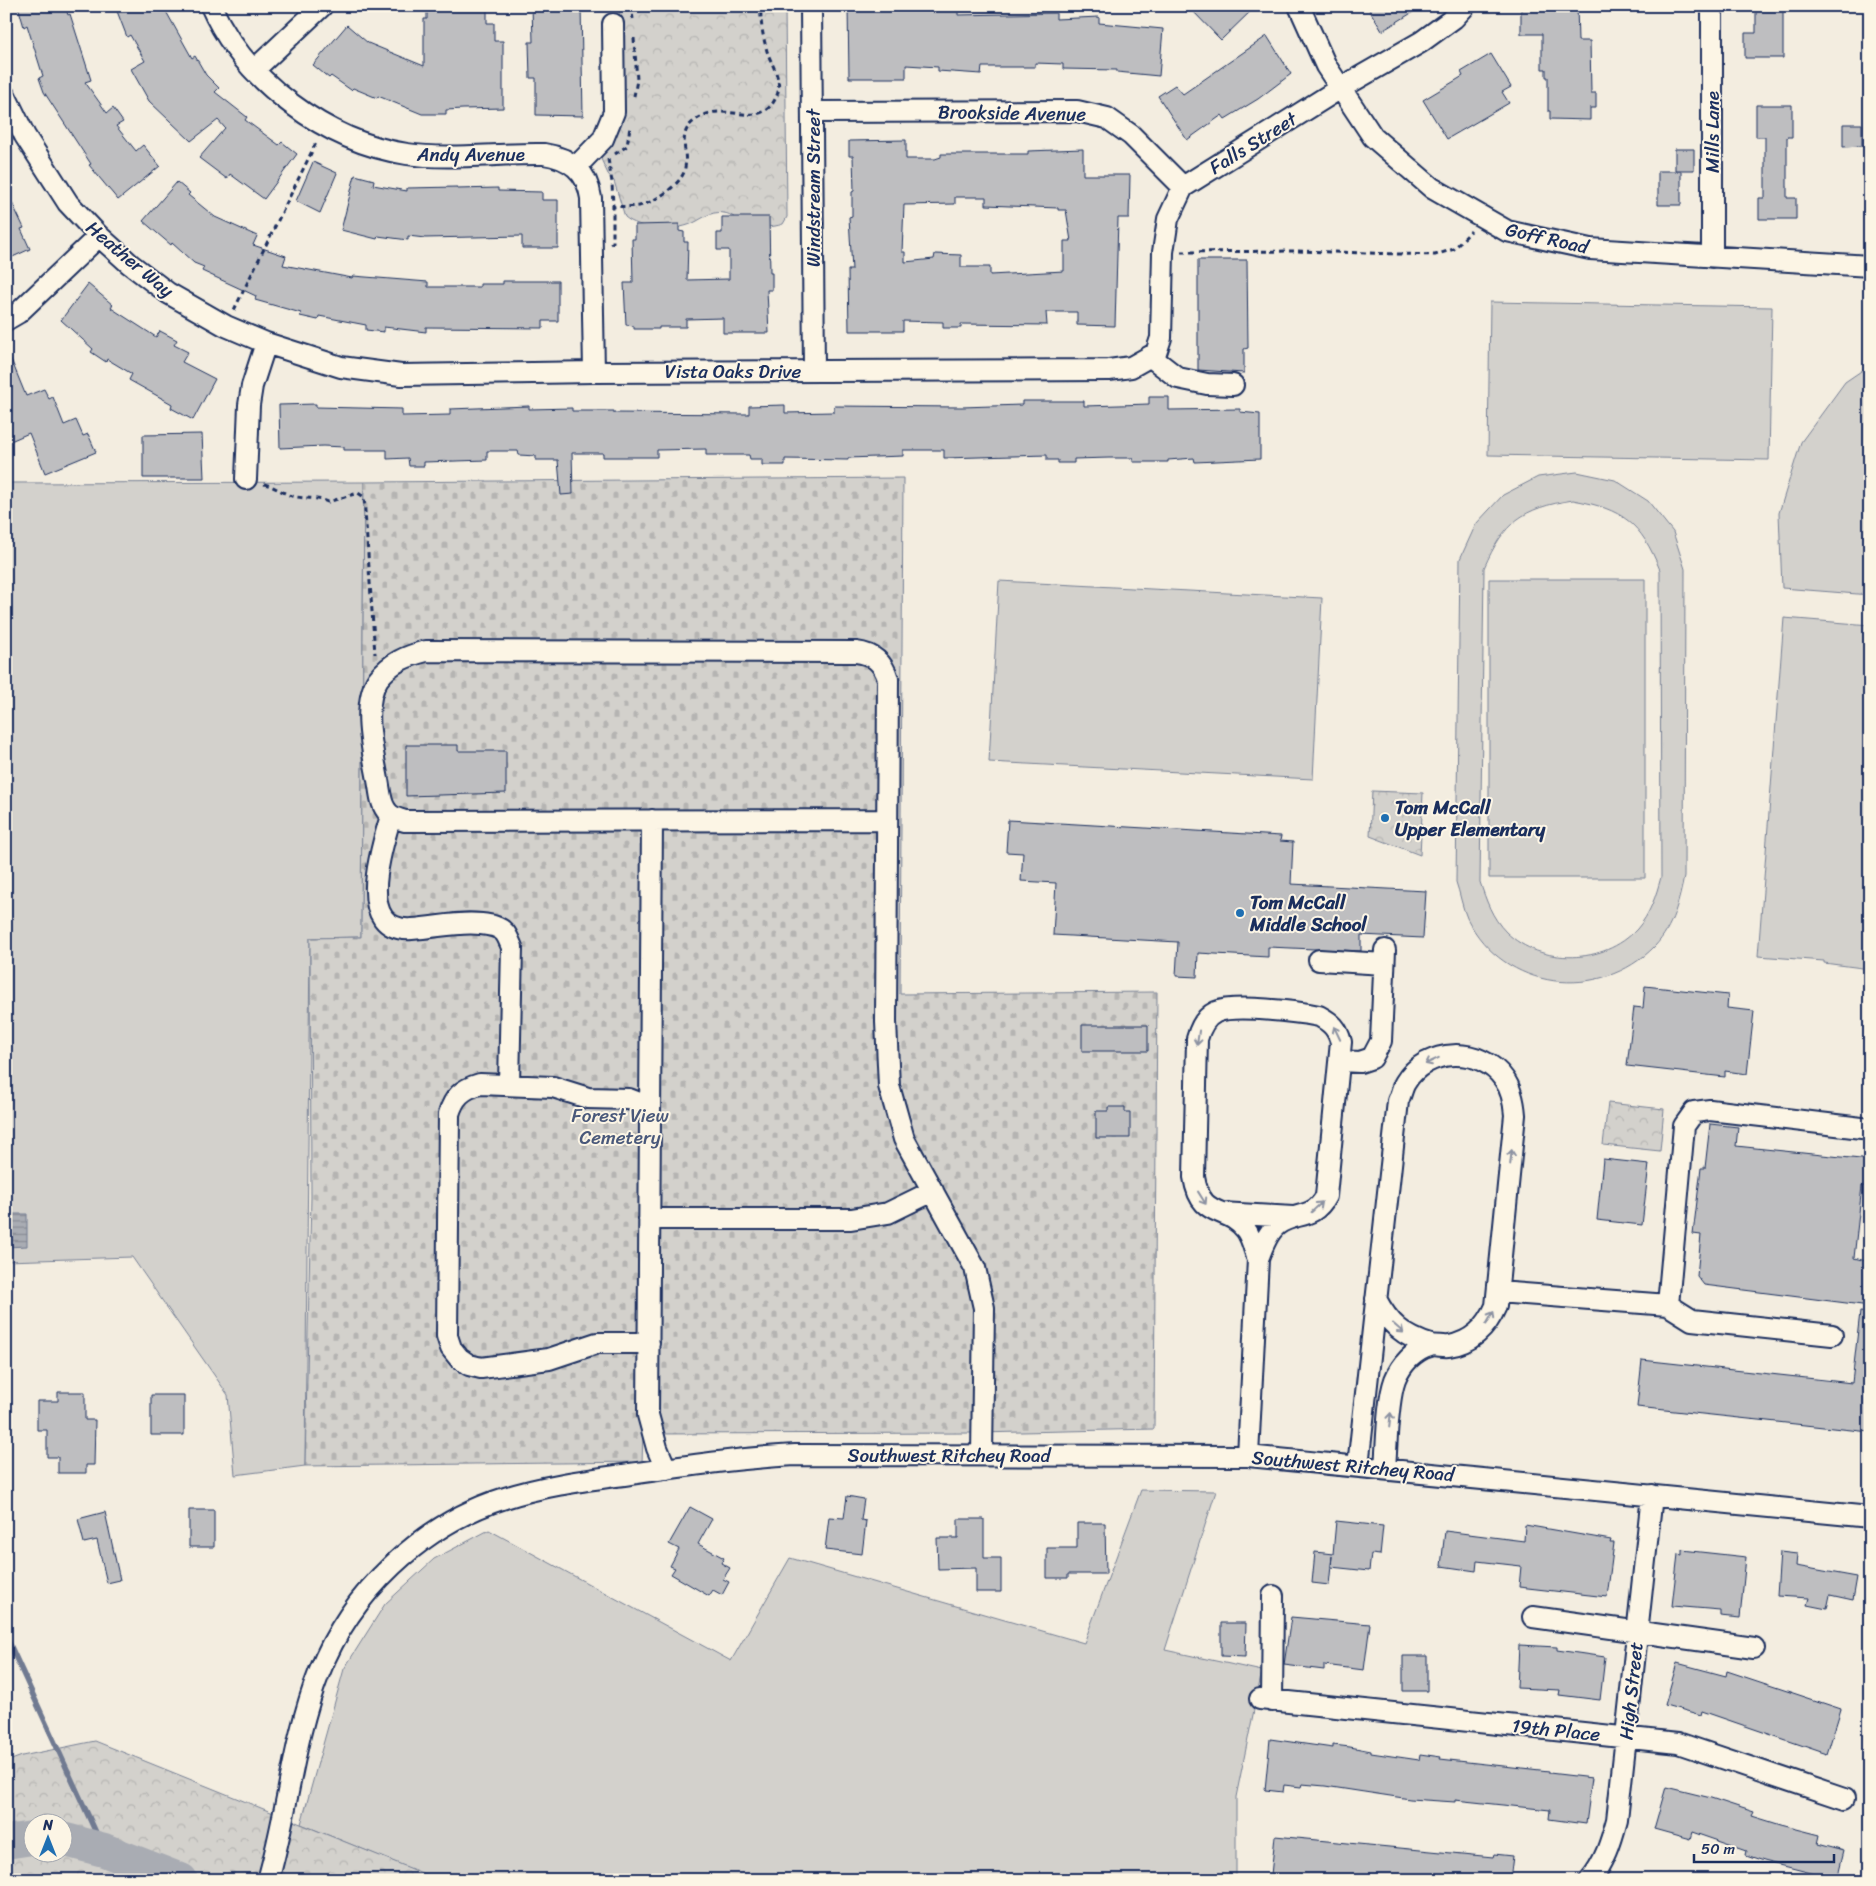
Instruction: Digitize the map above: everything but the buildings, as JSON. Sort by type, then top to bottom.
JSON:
[{"type":"street","name":"Andy Avenue","points":[[211,6],[233,44],[254,70],[286,100],[324,126],[356,140],[407,154],[544,154],[560,156],[576,167],[587,180],[590,189],[594,372]]},
{"type":"street","points":[[254,70],[322,6]]},
{"type":"street","name":"Windstream Street","points":[[811,6],[814,371]]},
{"type":"street","name":"Goff Road","points":[[1299,6],[1339,89],[1373,137],[1432,188],[1507,231],[1590,249],[1870,266]]},
{"type":"street","name":"Falls Street","points":[[1184,187],[1339,89],[1421,42],[1454,18],[1465,6]]},
{"type":"street","name":"Mills Lane","points":[[1712,6],[1712,257]]},
{"type":"street","points":[[576,167],[597,145],[610,125],[614,112],[613,24]]},
{"type":"street","name":"Heather Way","points":[[6,97],[25,136],[48,176],[68,203],[99,236],[168,294],[226,326],[266,343],[308,357]]},
{"type":"street","name":"Brookside Avenue","points":[[812,112],[1077,111],[1106,118],[1131,135],[1184,187]]},
{"type":"street","points":[[1184,187],[1168,218],[1163,252],[1161,338],[1154,355],[1178,378],[1207,384],[1233,385]]},
{"type":"street","points":[[6,320],[18,313],[99,236]]},
{"type":"street","points":[[246,479],[249,405],[252,386],[266,343]]},
{"type":"street","name":"Vista Oaks Drive","points":[[308,357],[368,372],[401,375],[594,372],[1109,370],[1131,367],[1154,355]]},
{"type":"street","points":[[887,820],[405,821],[391,816],[382,803],[370,737],[370,699],[378,680],[390,665],[407,656],[426,651],[865,653],[880,662],[888,679],[886,1022],[889,1086],[904,1139],[975,1268],[984,1308],[982,1455]]},
{"type":"street","points":[[391,816],[380,854],[375,900],[383,918],[391,925],[406,929],[468,922],[494,925],[505,934],[512,947],[509,1084]]},
{"type":"street","points":[[652,820],[648,1414],[657,1448],[666,1469]]},
{"type":"street","points":[[1318,960],[1384,957],[1381,1041],[1372,1058],[1360,1062],[1340,1061]]},
{"type":"street","points":[[1248,1456],[1258,1259],[1266,1240],[1277,1225],[1313,1212],[1326,1196],[1341,1042],[1337,1030],[1330,1022],[1319,1016],[1254,1010],[1224,1010],[1215,1013],[1205,1020],[1199,1030],[1197,1040],[1194,1177],[1200,1197],[1206,1205],[1234,1220],[1245,1229],[1258,1259]]},
{"type":"street","points":[[1358,1466],[1376,1298],[1398,1101],[1405,1083],[1418,1068],[1435,1058],[1454,1054],[1473,1057],[1491,1065],[1505,1079],[1513,1096],[1516,1115],[1498,1292],[1496,1306],[1489,1321],[1478,1334],[1464,1342],[1447,1346],[1431,1345],[1413,1340],[1397,1329],[1385,1315],[1376,1298]]},
{"type":"street","points":[[648,1343],[597,1343],[549,1358],[481,1368],[469,1365],[459,1358],[451,1348],[447,1336],[449,1114],[452,1103],[459,1094],[468,1087],[480,1084],[553,1087],[588,1098],[629,1099],[642,1104],[650,1111]]},
{"type":"street","points":[[1668,1305],[1684,1126],[1694,1112],[1710,1110],[1870,1130]]},
{"type":"street","points":[[649,1219],[851,1219],[888,1213],[933,1191]]},
{"type":"street","points":[[1220,1213],[1296,1217]]},
{"type":"street","points":[[1498,1292],[1524,1292],[1668,1305],[1692,1320],[1832,1335]]},
{"type":"street","points":[[1384,1468],[1395,1381],[1402,1365],[1415,1353],[1431,1345]]},
{"type":"street","name":"Southwest Ritchey Road","points":[[268,1880],[304,1720],[319,1671],[346,1622],[379,1579],[424,1539],[459,1518],[503,1498],[555,1486],[745,1458],[795,1455],[1248,1456],[1870,1517]]},
{"type":"street","name":"High Street","points":[[1590,1880],[1610,1848],[1617,1820],[1652,1495]]},
{"type":"street","name":"19th Place","points":[[1273,1596],[1266,1700],[1659,1740],[1696,1748],[1844,1799]]},
{"type":"street","points":[[1533,1617],[1638,1630],[1754,1648]]},
{"type":"path","points":[[613,207],[639,206],[650,202],[680,179],[684,165],[683,140],[685,133],[696,120],[714,112],[742,116],[756,114],[765,110],[777,96],[779,82],[767,51],[761,6]]},
{"type":"path","points":[[226,326],[324,126]]},
{"type":"path","points":[[592,254],[613,242],[612,182],[608,158],[597,145]]},
{"type":"path","points":[[1163,252],[1297,251],[1435,255],[1444,253],[1460,244],[1480,216]]},
{"type":"path","points":[[246,479],[276,487],[289,495],[301,498],[317,497],[328,502],[358,492],[364,497],[378,680]]},
{"type":"green space","points":[[619,6],[785,6],[787,217],[783,224],[758,227],[744,224],[730,215],[719,212],[709,214],[681,227],[655,228],[638,224],[625,217],[614,181],[608,174],[601,159],[601,146],[623,93],[624,63]]},
{"type":"green space","points":[[1490,302],[1772,307],[1769,460],[1488,455]]},
{"type":"green space","points":[[1870,365],[1870,595],[1782,588],[1779,513],[1801,442],[1845,382]]},
{"type":"green space","points":[[1577,472],[1615,480],[1648,501],[1673,532],[1685,569],[1684,877],[1680,895],[1671,922],[1655,946],[1633,964],[1607,976],[1581,981],[1554,981],[1528,974],[1504,961],[1483,942],[1467,918],[1456,882],[1460,559],[1476,524],[1503,495],[1538,477]],"holes":[[[1573,500],[1605,508],[1628,521],[1645,540],[1660,570],[1661,877],[1652,904],[1646,917],[1637,929],[1623,941],[1608,949],[1590,955],[1572,957],[1537,951],[1520,943],[1506,932],[1493,915],[1480,882],[1484,568],[1499,539],[1508,528],[1528,513],[1555,503]]]},
{"type":"green space","name":"Forest View Cemetery","points":[[903,478],[900,994],[1157,992],[1154,1429],[978,1433],[643,1434],[642,1462],[305,1466],[311,1197],[310,938],[361,937],[364,482]]},
{"type":"green space","points":[[364,482],[361,937],[310,938],[305,1466],[235,1475],[228,1395],[132,1257],[6,1261],[6,483]]},
{"type":"green space","points":[[1489,579],[1645,579],[1645,878],[1489,878]]},
{"type":"green space","points":[[999,581],[1322,598],[1313,779],[989,762]]},
{"type":"green space","points":[[1784,618],[1870,625],[1870,969],[1824,963],[1824,961],[1758,956]]},
{"type":"green space","points":[[1372,791],[1423,793],[1420,855],[1370,836]]},
{"type":"green space","points":[[1608,1103],[1664,1109],[1660,1151],[1603,1145]]},
{"type":"green space","points":[[1141,1490],[1216,1491],[1165,1650],[1262,1671],[1236,1797],[1236,1880],[438,1880],[301,1824],[344,1669],[385,1604],[434,1559],[489,1530],[731,1661],[790,1558],[1084,1643]]},
{"type":"green space","points":[[95,1741],[438,1880],[6,1880],[6,1762],[22,1756]]},
{"type":"shaded area","points":[[6,1214],[27,1214],[27,1246],[6,1247]]},
{"type":"waterway","points":[[6,1636],[104,1850]]},
{"type":"waterway","points":[[6,1842],[22,1840]]},
{"type":"waterway","points":[[72,1842],[104,1850],[181,1880]]},
{"type":"place","name":"Tom McCall Upper Elementary","points":[[1385,818]]},
{"type":"place","name":"Tom McCall Middle School","points":[[1240,913]]}]
